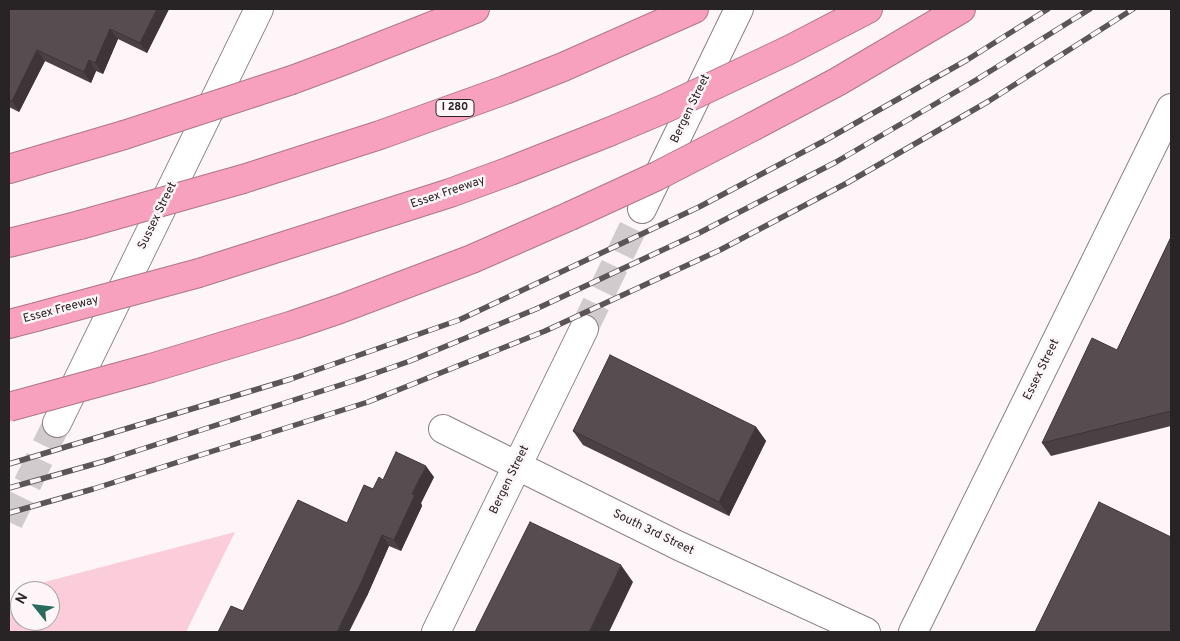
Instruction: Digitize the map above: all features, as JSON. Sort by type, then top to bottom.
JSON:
[{"type":"highway","points":[[9,169],[124,135],[292,80],[475,9]]},
{"type":"highway","name":"I 280","points":[[9,243],[243,179],[380,135],[563,67],[694,9]]},
{"type":"highway","name":"Essex Freeway","points":[[9,324],[199,273],[450,193],[510,171],[684,100],[790,50],[868,9]]},
{"type":"highway","points":[[9,407],[265,334],[340,309],[472,259],[570,216],[754,126],[837,82],[960,9]]},
{"type":"street","name":"Sussex Street","points":[[57,422],[259,9]]},
{"type":"street","name":"Bergen Street","points":[[642,209],[739,9]]},
{"type":"street","name":"Essex Street","points":[[913,632],[1171,108]]},
{"type":"street","name":"Bergen Street","points":[[436,632],[584,329]]},
{"type":"street","name":"South 3rd Street","points":[[443,429],[679,546],[866,632]]},
{"type":"shaded area","points":[[235,532],[186,632],[9,632],[10,612],[10,631],[60,631],[60,581],[49,581]]},
{"type":"building","points":[[9,9],[157,9],[140,43],[110,29],[95,63],[89,60],[84,72],[37,50],[12,101],[9,100]]},
{"type":"building","points":[[1171,237],[1171,411],[1042,443],[1092,338],[1117,350]]},
{"type":"building","points":[[610,355],[756,427],[719,502],[573,431]]},
{"type":"building","points":[[396,452],[426,466],[412,494],[415,495],[394,540],[382,535],[337,632],[218,632],[231,606],[243,611],[298,500],[347,523],[364,485],[373,489],[379,477],[383,480]]},
{"type":"building","points":[[1099,502],[1171,537],[1171,632],[1035,632]]},
{"type":"building","points":[[530,522],[621,565],[589,632],[475,632]]},
{"type":"tunnel","points":[[584,329],[642,209]]},
{"type":"tunnel","points":[[9,522],[57,423]]},
{"type":"railway","points":[[9,464],[291,379],[459,320],[699,207],[824,141],[967,60],[1048,9]]},
{"type":"railway","points":[[9,488],[105,461],[359,379],[410,361],[536,309],[699,233],[836,162],[976,80],[1090,9]]},
{"type":"railway","points":[[9,513],[93,489],[368,402],[545,331],[720,250],[847,183],[989,101],[1133,9]]}]
